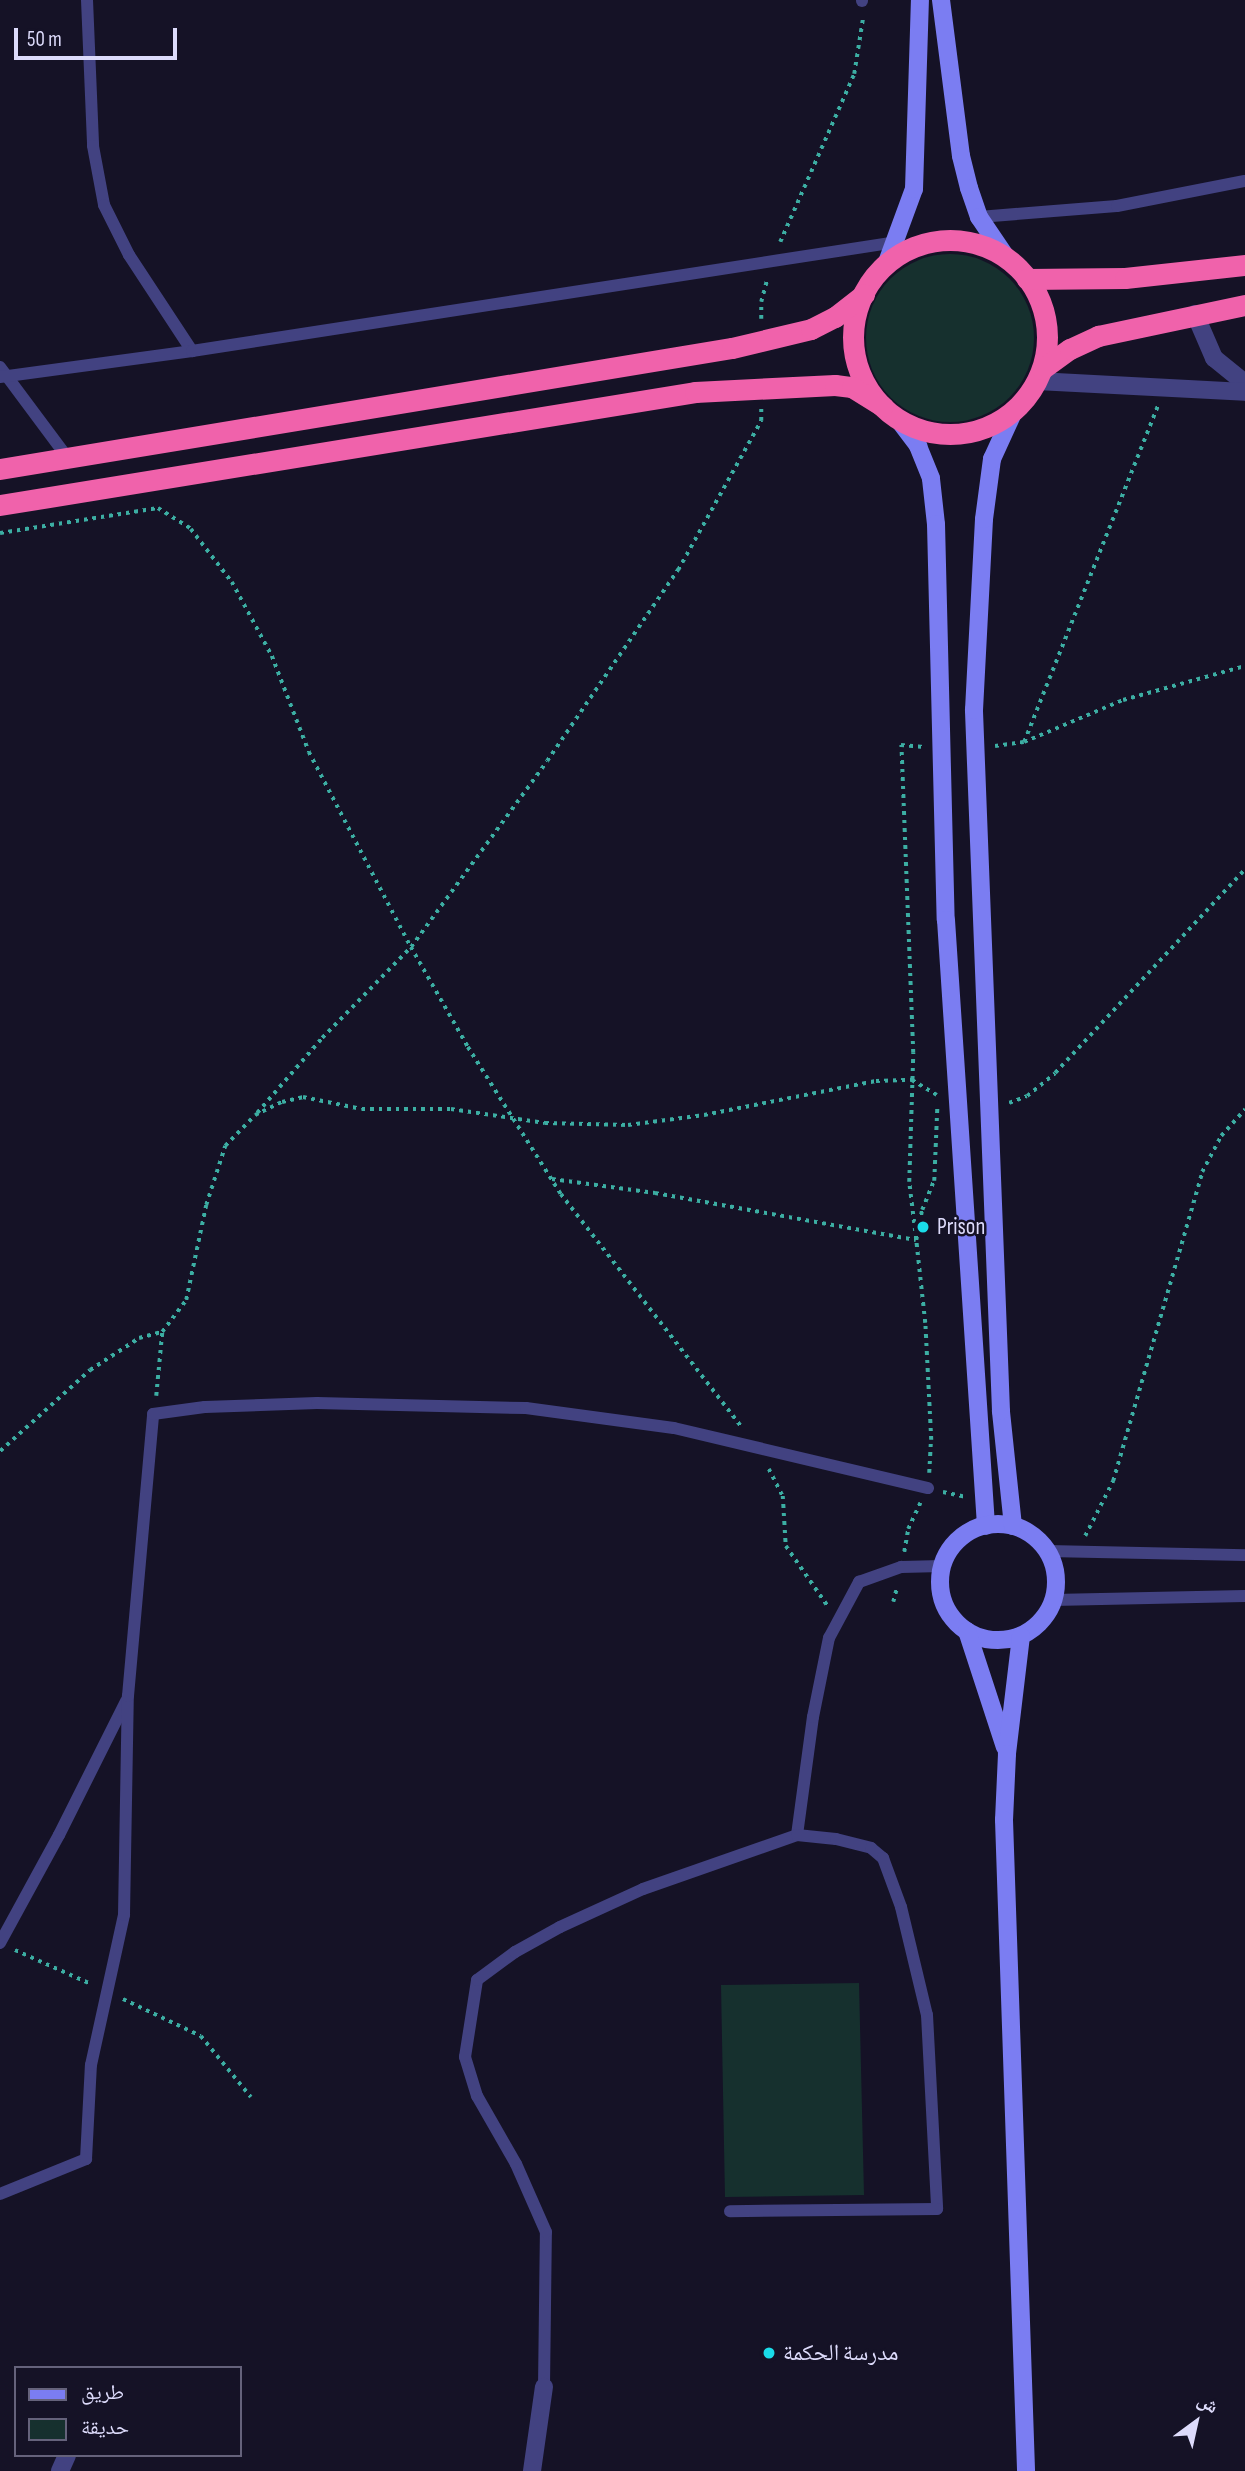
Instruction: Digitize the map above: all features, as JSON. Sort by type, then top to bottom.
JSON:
[{"type":"highway","points":[[0,469],[761,341],[811,329],[835,317],[864,294],[886,265],[925,244],[954,241],[982,246],[1008,260],[1027,279],[1045,316],[1047,343],[1040,375]]},
{"type":"highway","points":[[1027,279],[1125,278],[1245,265]]},
{"type":"highway","points":[[864,294],[854,323],[855,353],[864,381],[890,412]]},
{"type":"highway","points":[[0,505],[695,392],[835,385],[852,387],[890,412],[927,431],[958,434],[988,427],[1014,411],[1040,375],[1070,349],[1098,336],[1245,304]]},
{"type":"main road","points":[[886,265],[914,189],[920,0]]},
{"type":"main road","points":[[941,0],[961,156],[979,217],[1008,260]]},
{"type":"main road","points":[[1013,1526],[1001,1411],[974,710],[984,519],[992,459],[1014,411]]},
{"type":"main road","points":[[890,412],[918,446],[931,479],[936,524],[946,920],[960,1099],[986,1525]]},
{"type":"main road","points":[[986,1525],[1013,1526],[1034,1536],[1048,1551],[1055,1570],[1056,1590],[1050,1609],[1038,1625],[1021,1636],[1003,1640],[984,1639],[967,1631],[953,1619],[944,1603],[940,1584],[942,1566],[949,1549],[962,1536],[986,1525]]},
{"type":"main road","points":[[967,1631],[1007,1754]]},
{"type":"main road","points":[[1021,1636],[1007,1754],[1004,1820],[1026,2471]]},
{"type":"street","points":[[1195,314],[1214,358],[1245,383]]},
{"type":"street","points":[[1040,375],[1164,388],[1245,392]]},
{"type":"street","points":[[532,2471],[544,2387]]},
{"type":"lane","points":[[87,0],[93,146],[104,205],[129,255],[192,351]]},
{"type":"lane","points":[[979,217],[1117,206],[1245,181]]},
{"type":"lane","points":[[3,373],[192,351],[896,242]]},
{"type":"lane","points":[[3,373],[67,457]]},
{"type":"lane","points":[[0,2194],[86,2159],[91,2065],[124,1915],[128,1696],[153,1414],[205,1407],[317,1402],[526,1408],[674,1428],[928,1488]]},
{"type":"lane","points":[[1048,1551],[1078,1554],[1245,1555]]},
{"type":"lane","points":[[797,1835],[813,1717],[829,1638],[859,1582],[901,1567],[942,1566]]},
{"type":"lane","points":[[1053,1600],[1245,1596]]},
{"type":"lane","points":[[6,1946],[128,1696]]},
{"type":"lane","points":[[544,2387],[546,2232],[516,2164],[477,2096],[465,2057],[477,1980],[515,1952],[643,1889],[797,1835],[836,1839],[871,1848],[883,1858],[901,1908],[927,2015],[937,2209],[730,2211]]},
{"type":"path","points":[[761,341],[761,302],[772,260],[854,74],[863,19],[862,1]]},
{"type":"path","points":[[153,1414],[162,1332],[186,1300],[206,1205],[225,1146],[322,1038],[411,947],[547,761],[678,569],[761,421],[761,388]]},
{"type":"path","points":[[1024,742],[1164,388]]},
{"type":"path","points":[[0,533],[159,508],[191,529],[232,582],[272,656],[309,752],[411,947],[511,1116],[552,1179],[663,1329]]},
{"type":"path","points":[[975,748],[1024,742],[1123,699],[1245,666]]},
{"type":"path","points":[[893,1602],[908,1529],[928,1488],[931,1440],[925,1323],[909,1182],[912,1080],[901,745],[942,748]]},
{"type":"path","points":[[988,1100],[1013,1104],[1055,1073],[1111,1016],[1245,869]]},
{"type":"path","points":[[255,1115],[282,1102],[303,1097],[362,1109],[451,1109],[511,1116],[545,1124],[628,1125],[704,1115],[876,1081],[912,1080],[937,1095],[960,1099]]},
{"type":"path","points":[[916,1240],[922,1210],[934,1181],[937,1095]]},
{"type":"path","points":[[1078,1554],[1093,1517],[1113,1481],[1202,1172],[1221,1136],[1245,1109]]},
{"type":"path","points":[[552,1179],[655,1193],[916,1240]]},
{"type":"path","points":[[0,1451],[90,1370],[138,1338],[162,1332]]},
{"type":"path","points":[[928,1488],[983,1500]]},
{"type":"path","points":[[6,1946],[201,2036],[251,2097]]},
{"type":"green space","points":[[950,254],[982,261],[997,268],[1009,279],[1020,291],[1027,306],[1034,338],[1027,370],[1020,385],[1009,397],[997,408],[982,415],[950,422],[918,415],[903,408],[891,397],[880,385],[873,370],[866,338],[873,306],[880,291],[891,279],[903,268],[918,261]]},
{"type":"green space","points":[[859,1983],[864,2195],[725,2197],[721,1985]]},
{"type":"place","name":"Prison","points":[[923,1227]]},
{"type":"place","name":"مدرسة الحكمة","points":[[769,2353]]}]
